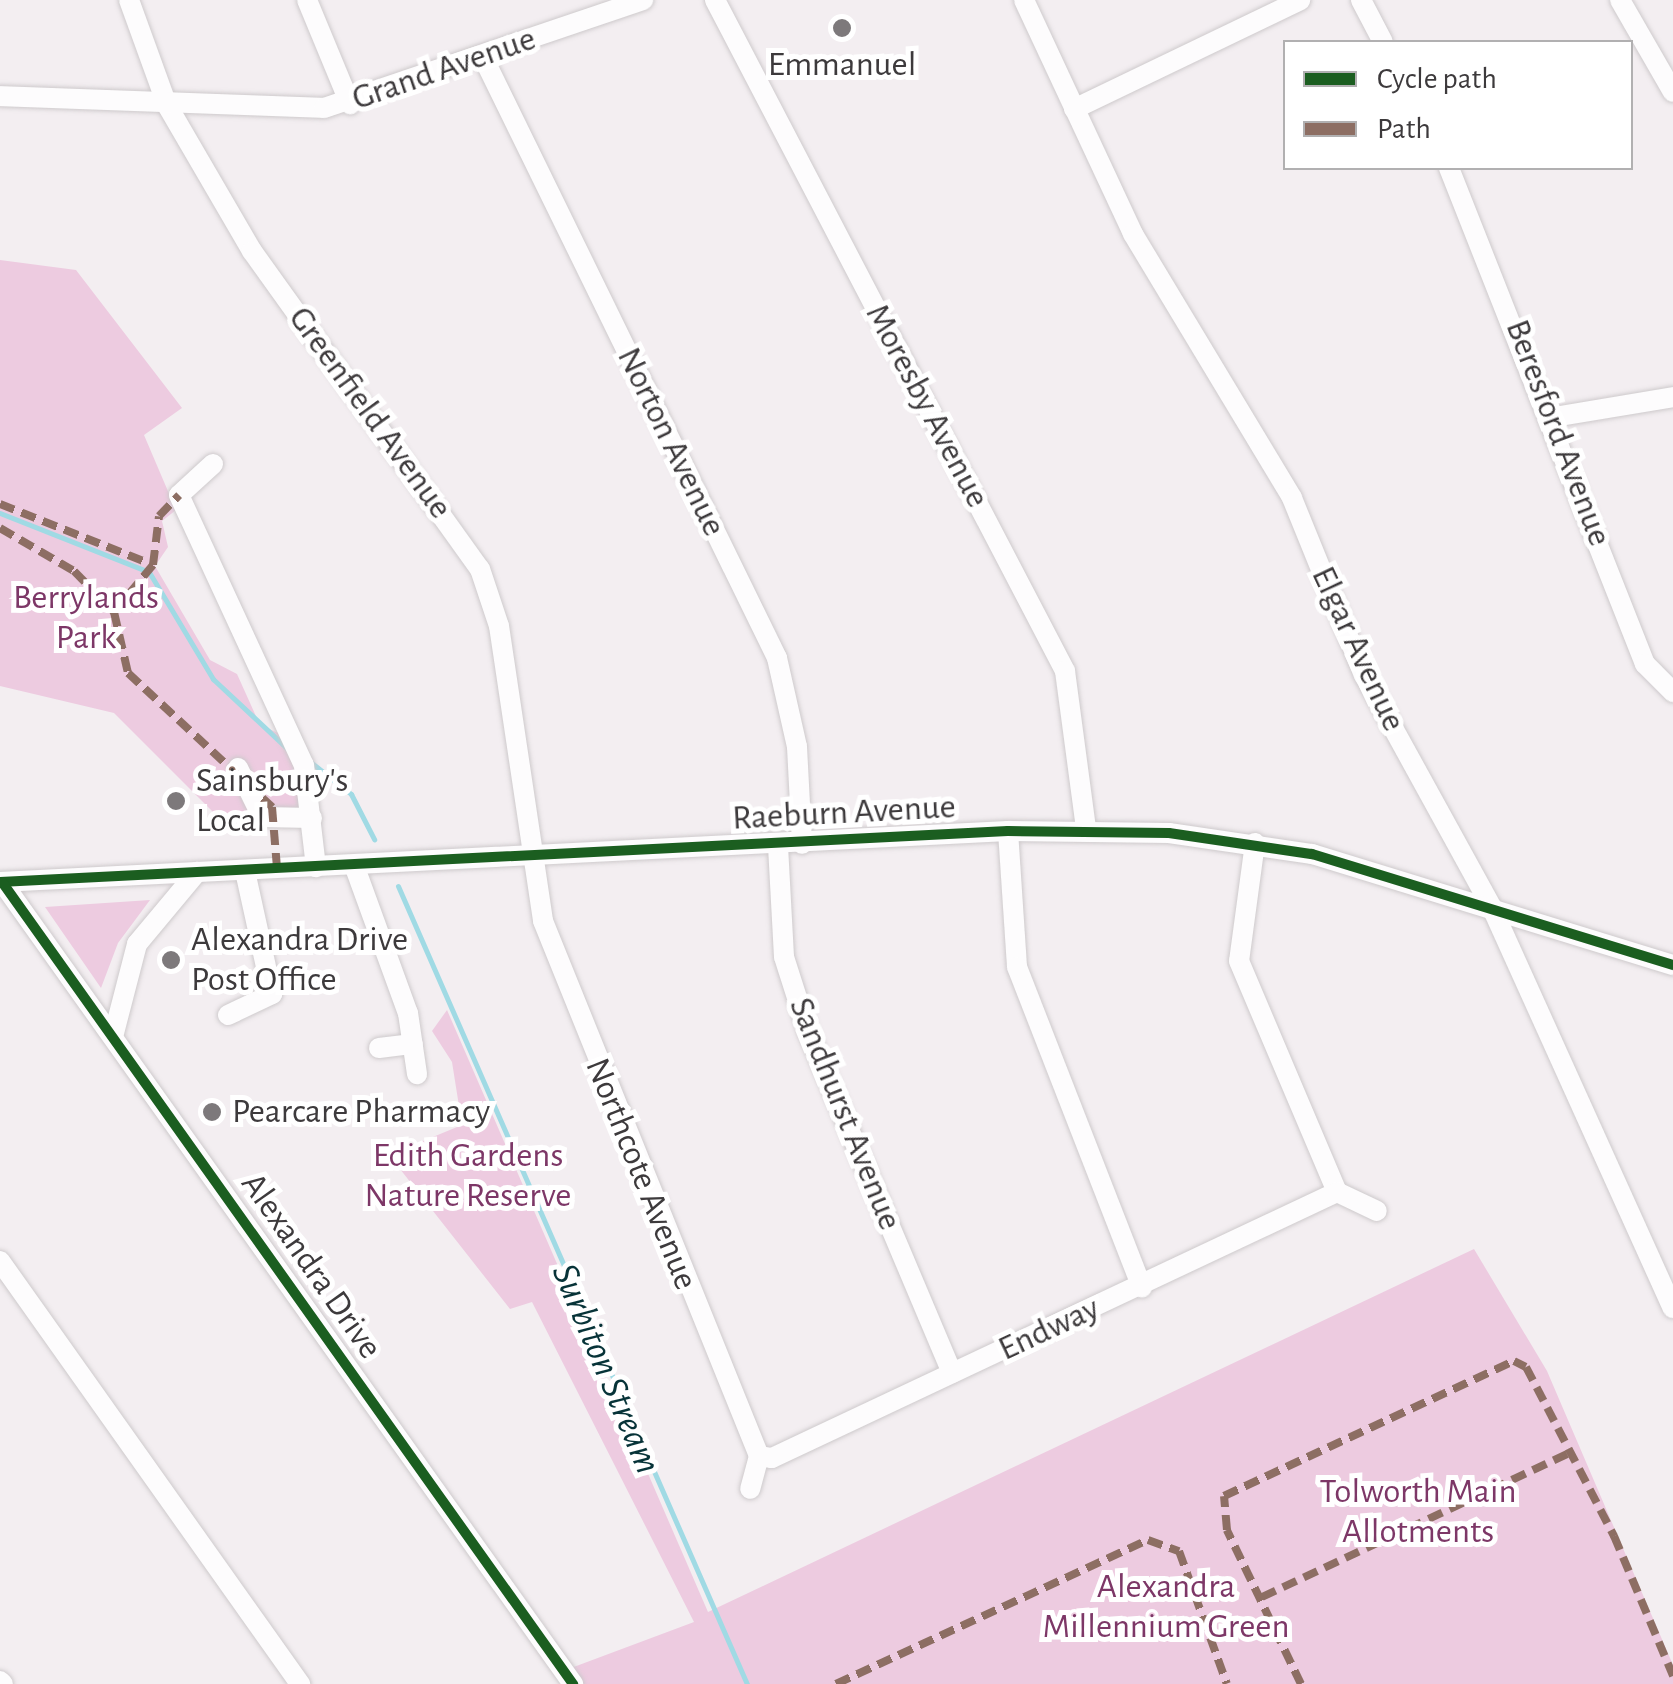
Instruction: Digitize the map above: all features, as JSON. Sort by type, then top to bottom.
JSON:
[{"type":"street","name":"Greenfield Avenue","points":[[129,0],[167,105],[252,251],[480,570],[500,626],[531,854]]},
{"type":"street","points":[[307,0],[350,104]]},
{"type":"street","name":"Grand Avenue","points":[[0,96],[167,105],[350,104],[644,0]]},
{"type":"street","name":"Moresby Avenue","points":[[715,0],[1065,671],[1086,829]]},
{"type":"street","name":"Elgar Avenue","points":[[1024,0],[1132,234],[1292,498],[1364,675],[1492,908],[1673,1308]]},
{"type":"street","points":[[1074,110],[1300,0]]},
{"type":"street","points":[[1361,0],[1382,40]]},
{"type":"street","points":[[1620,0],[1673,92]]},
{"type":"street","name":"Norton Avenue","points":[[483,57],[777,658],[797,747],[802,844]]},
{"type":"street","name":"Beresford Avenue","points":[[1449,170],[1554,417],[1645,664],[1673,692]]},
{"type":"street","points":[[1554,417],[1673,397]]},
{"type":"street","points":[[212,464],[179,495],[304,765],[316,867]]},
{"type":"street","points":[[238,768],[262,817],[312,818]]},
{"type":"street","name":"Raeburn Avenue","points":[[1,882],[1086,829],[1255,843],[1492,908],[1673,965]]},
{"type":"street","points":[[1008,831],[1017,968],[1142,1287]]},
{"type":"street","points":[[1255,843],[1239,961],[1337,1192],[1377,1211]]},
{"type":"street","name":"Sandhurst Avenue","points":[[778,846],[784,957],[808,1032],[952,1374]]},
{"type":"street","name":"Northcote Avenue","points":[[531,854],[543,921],[590,1052],[759,1456]]},
{"type":"street","points":[[354,865],[413,1044],[417,1074]]},
{"type":"street","points":[[228,1015],[272,994],[245,870]]},
{"type":"street","points":[[114,1033],[138,944],[197,872]]},
{"type":"street","name":"Alexandra Drive","points":[[1,882],[114,1033],[572,1684]]},
{"type":"street","points":[[379,1048],[413,1044]]},
{"type":"street","name":"Endway","points":[[759,1456],[772,1458],[1337,1192]]},
{"type":"street","points":[[0,1261],[300,1684]]},
{"type":"street","points":[[750,1489],[759,1456]]},
{"type":"green space","name":"Berrylands Park","points":[[0,260],[76,270],[182,408],[144,435],[176,510],[162,521],[168,547],[155,566],[210,660],[237,674],[260,725],[292,739],[308,806],[224,823],[114,713],[0,686]]},
{"type":"green space","points":[[150,900],[118,943],[101,988],[45,907]]},
{"type":"green space","points":[[447,1010],[708,1612],[1474,1249],[1547,1371],[1673,1665],[1673,1684],[581,1684],[571,1668],[694,1622],[532,1302],[510,1309],[389,1155],[462,1125],[452,1062],[432,1031]]},
{"type":"waterway","name":"Surbiton Stream","points":[[0,513],[149,572],[213,679],[289,750]]},
{"type":"waterway","points":[[308,760],[351,794],[374,839]]},
{"type":"waterway","name":"Surbiton Stream","points":[[398,886],[747,1684]]},
{"type":"marked path","points":[[0,504],[153,565],[159,516],[179,495]]},
{"type":"marked path","points":[[0,528],[74,571],[114,612],[128,673],[272,807],[277,868]]},
{"type":"marked path","points":[[114,612],[153,565]]},
{"type":"marked path","points":[[1301,1684],[1227,1530],[1224,1496],[1514,1361],[1526,1367],[1614,1536],[1673,1676]]},
{"type":"marked path","points":[[1262,1597],[1572,1452]]},
{"type":"marked path","points":[[836,1684],[1148,1540],[1179,1551],[1227,1684]]},
{"type":"cycle path","points":[[0,882],[1008,831],[1169,833],[1312,854],[1673,965]]},
{"type":"cycle path","points":[[2,882],[573,1684]]},
{"type":"place","name":"Emmanuel","points":[[842,28]]},
{"type":"place","name":"Sainsbury's Local","points":[[176,801]]},
{"type":"place","name":"Alexandra Drive Post Office","points":[[171,960]]},
{"type":"place","name":"Pearcare Pharmacy","points":[[212,1112]]},
{"type":"park label","name":"Edith Gardens Nature Reserve","points":[[468,1176]]},
{"type":"park label","name":"Tolworth Main Allotments","points":[[1418,1512]]},
{"type":"park label","name":"Alexandra Millennium Green","points":[[1166,1607]]}]
